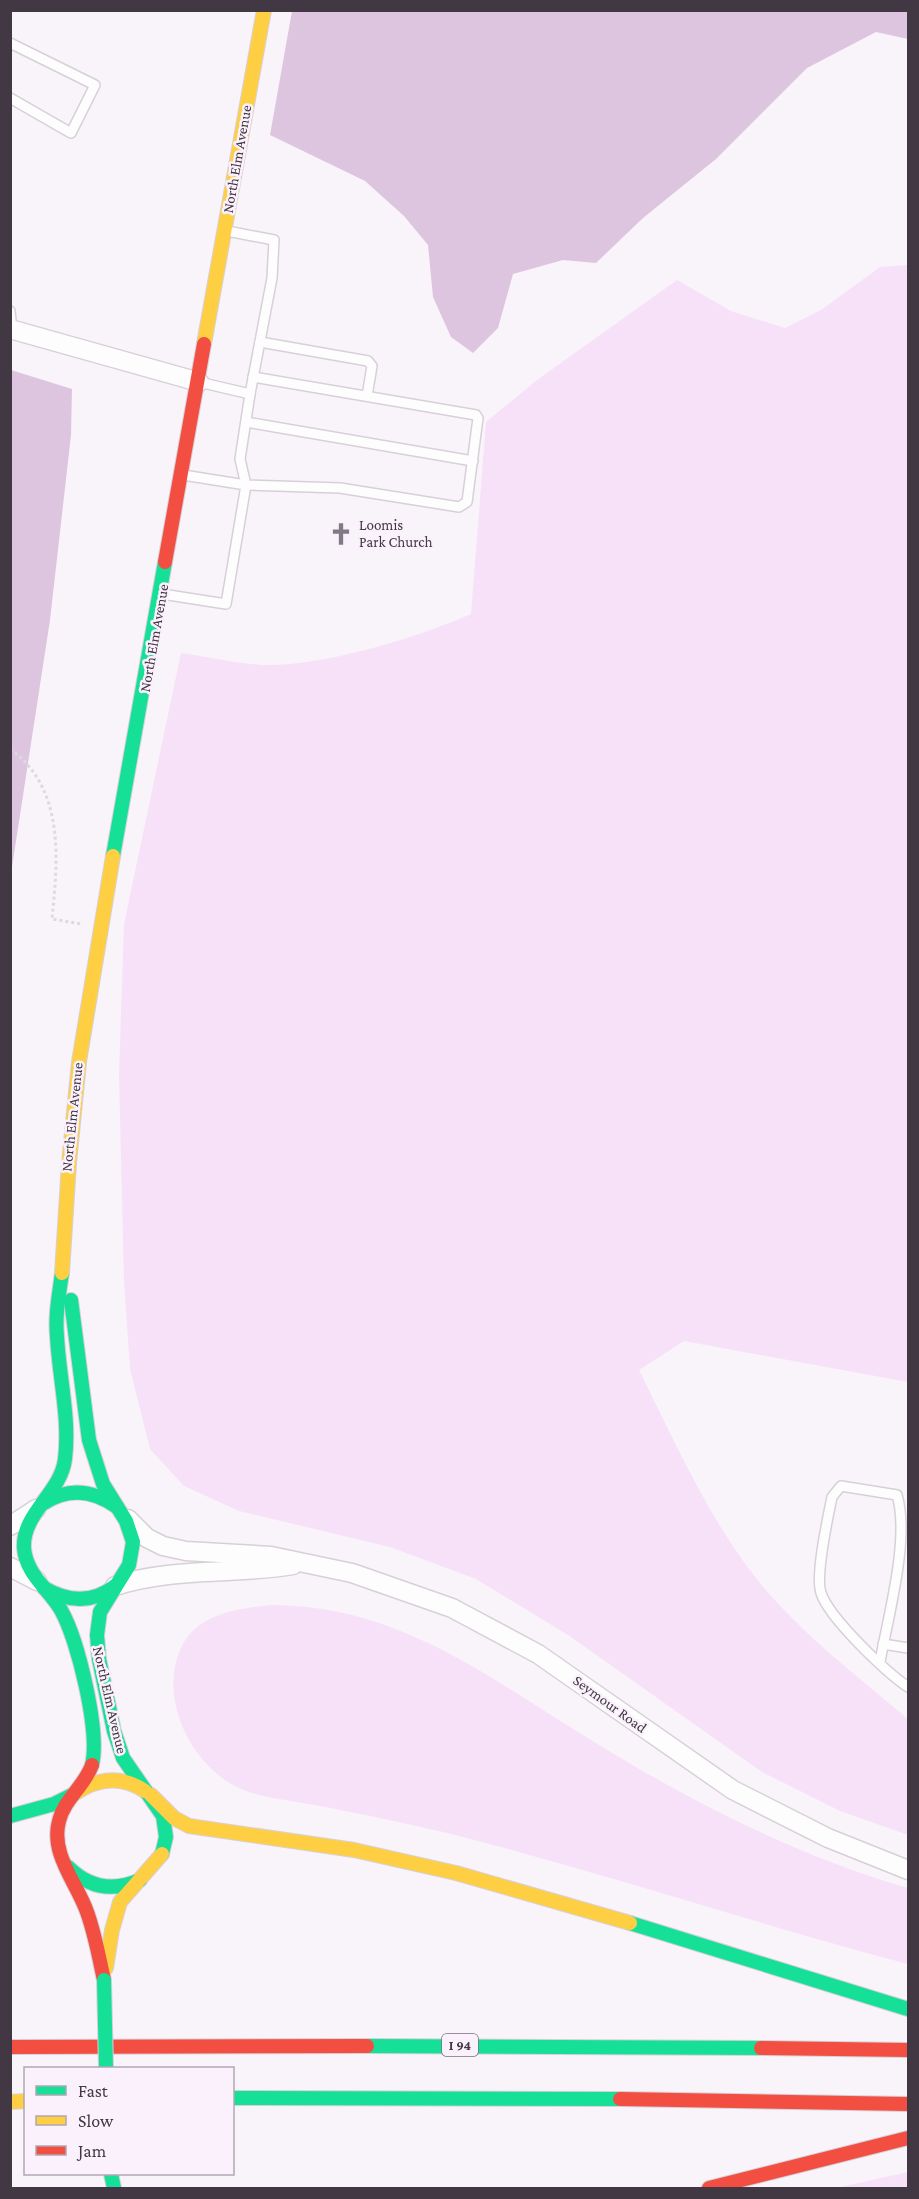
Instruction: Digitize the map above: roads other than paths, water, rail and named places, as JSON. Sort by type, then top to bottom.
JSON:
[{"type":"main road","name":"North Elm Avenue","points":[[104,1980],[86,1909],[58,1844],[57,1826],[63,1809],[88,1774],[92,1763],[94,1744],[91,1719],[83,1676],[66,1619],[55,1601],[37,1581],[27,1563],[23,1543],[28,1523],[62,1478],[66,1456],[56,1323],[63,1267],[65,1185],[71,1117],[101,927],[264,10]]},
{"type":"main road","name":"North Elm Avenue","points":[[63,1267],[72,1307],[78,1377],[85,1423],[104,1486],[129,1524],[133,1544],[130,1564],[99,1615],[98,1650],[123,1758],[164,1816],[166,1840],[158,1863],[124,1894],[119,1906],[104,1980],[106,2067]]},
{"type":"main road","points":[[40,1506],[57,1495],[78,1491],[100,1495],[117,1507]]},
{"type":"main road","name":"Seymour Road","points":[[37,1581],[53,1594],[73,1600],[93,1598],[115,1586]]},
{"type":"main road","points":[[10,1816],[54,1804],[95,1782],[113,1779],[131,1782],[151,1796],[177,1821],[195,1828],[354,1850],[456,1873],[538,1895],[909,2008]]},
{"type":"main road","points":[[65,1862],[77,1876],[99,1886],[123,1887],[140,1880]]},
{"type":"main road","name":"I 94","points":[[10,2048],[499,2045],[909,2050]]},
{"type":"main road","points":[[234,2098],[461,2097],[909,2104]]},
{"type":"main road","points":[[709,2188],[909,2138]]},
{"type":"street","points":[[11,324],[199,382]]},
{"type":"street","points":[[10,1526],[40,1506]]},
{"type":"street","name":"Seymour Road","points":[[117,1507],[147,1539],[163,1546],[186,1551],[260,1554],[352,1573],[396,1586],[482,1622],[553,1664],[733,1790],[846,1846],[909,1870]]},
{"type":"street","name":"Seymour Road","points":[[115,1586],[168,1573],[269,1569],[301,1564]]},
{"type":"street","points":[[10,1567],[37,1581]]},
{"type":"lane","points":[[10,43],[95,84],[70,133],[10,98]]},
{"type":"lane","points":[[162,594],[225,604],[246,485],[240,459],[272,278],[274,240],[225,231]]},
{"type":"lane","points":[[260,342],[368,361],[372,366],[367,396]]},
{"type":"lane","points":[[182,475],[246,485],[340,488],[459,507],[467,502],[478,418],[476,415],[253,377]]},
{"type":"lane","points":[[199,382],[250,394]]},
{"type":"lane","points":[[246,422],[473,461]]},
{"type":"lane","points":[[880,1662],[904,1551],[901,1507],[897,1495],[841,1486],[832,1497],[820,1591],[831,1613],[880,1662],[909,1687]]},
{"type":"lane","points":[[883,1644],[909,1648]]},
{"type":"place","name":"Loomis Park Church","points":[[341,534]]}]
